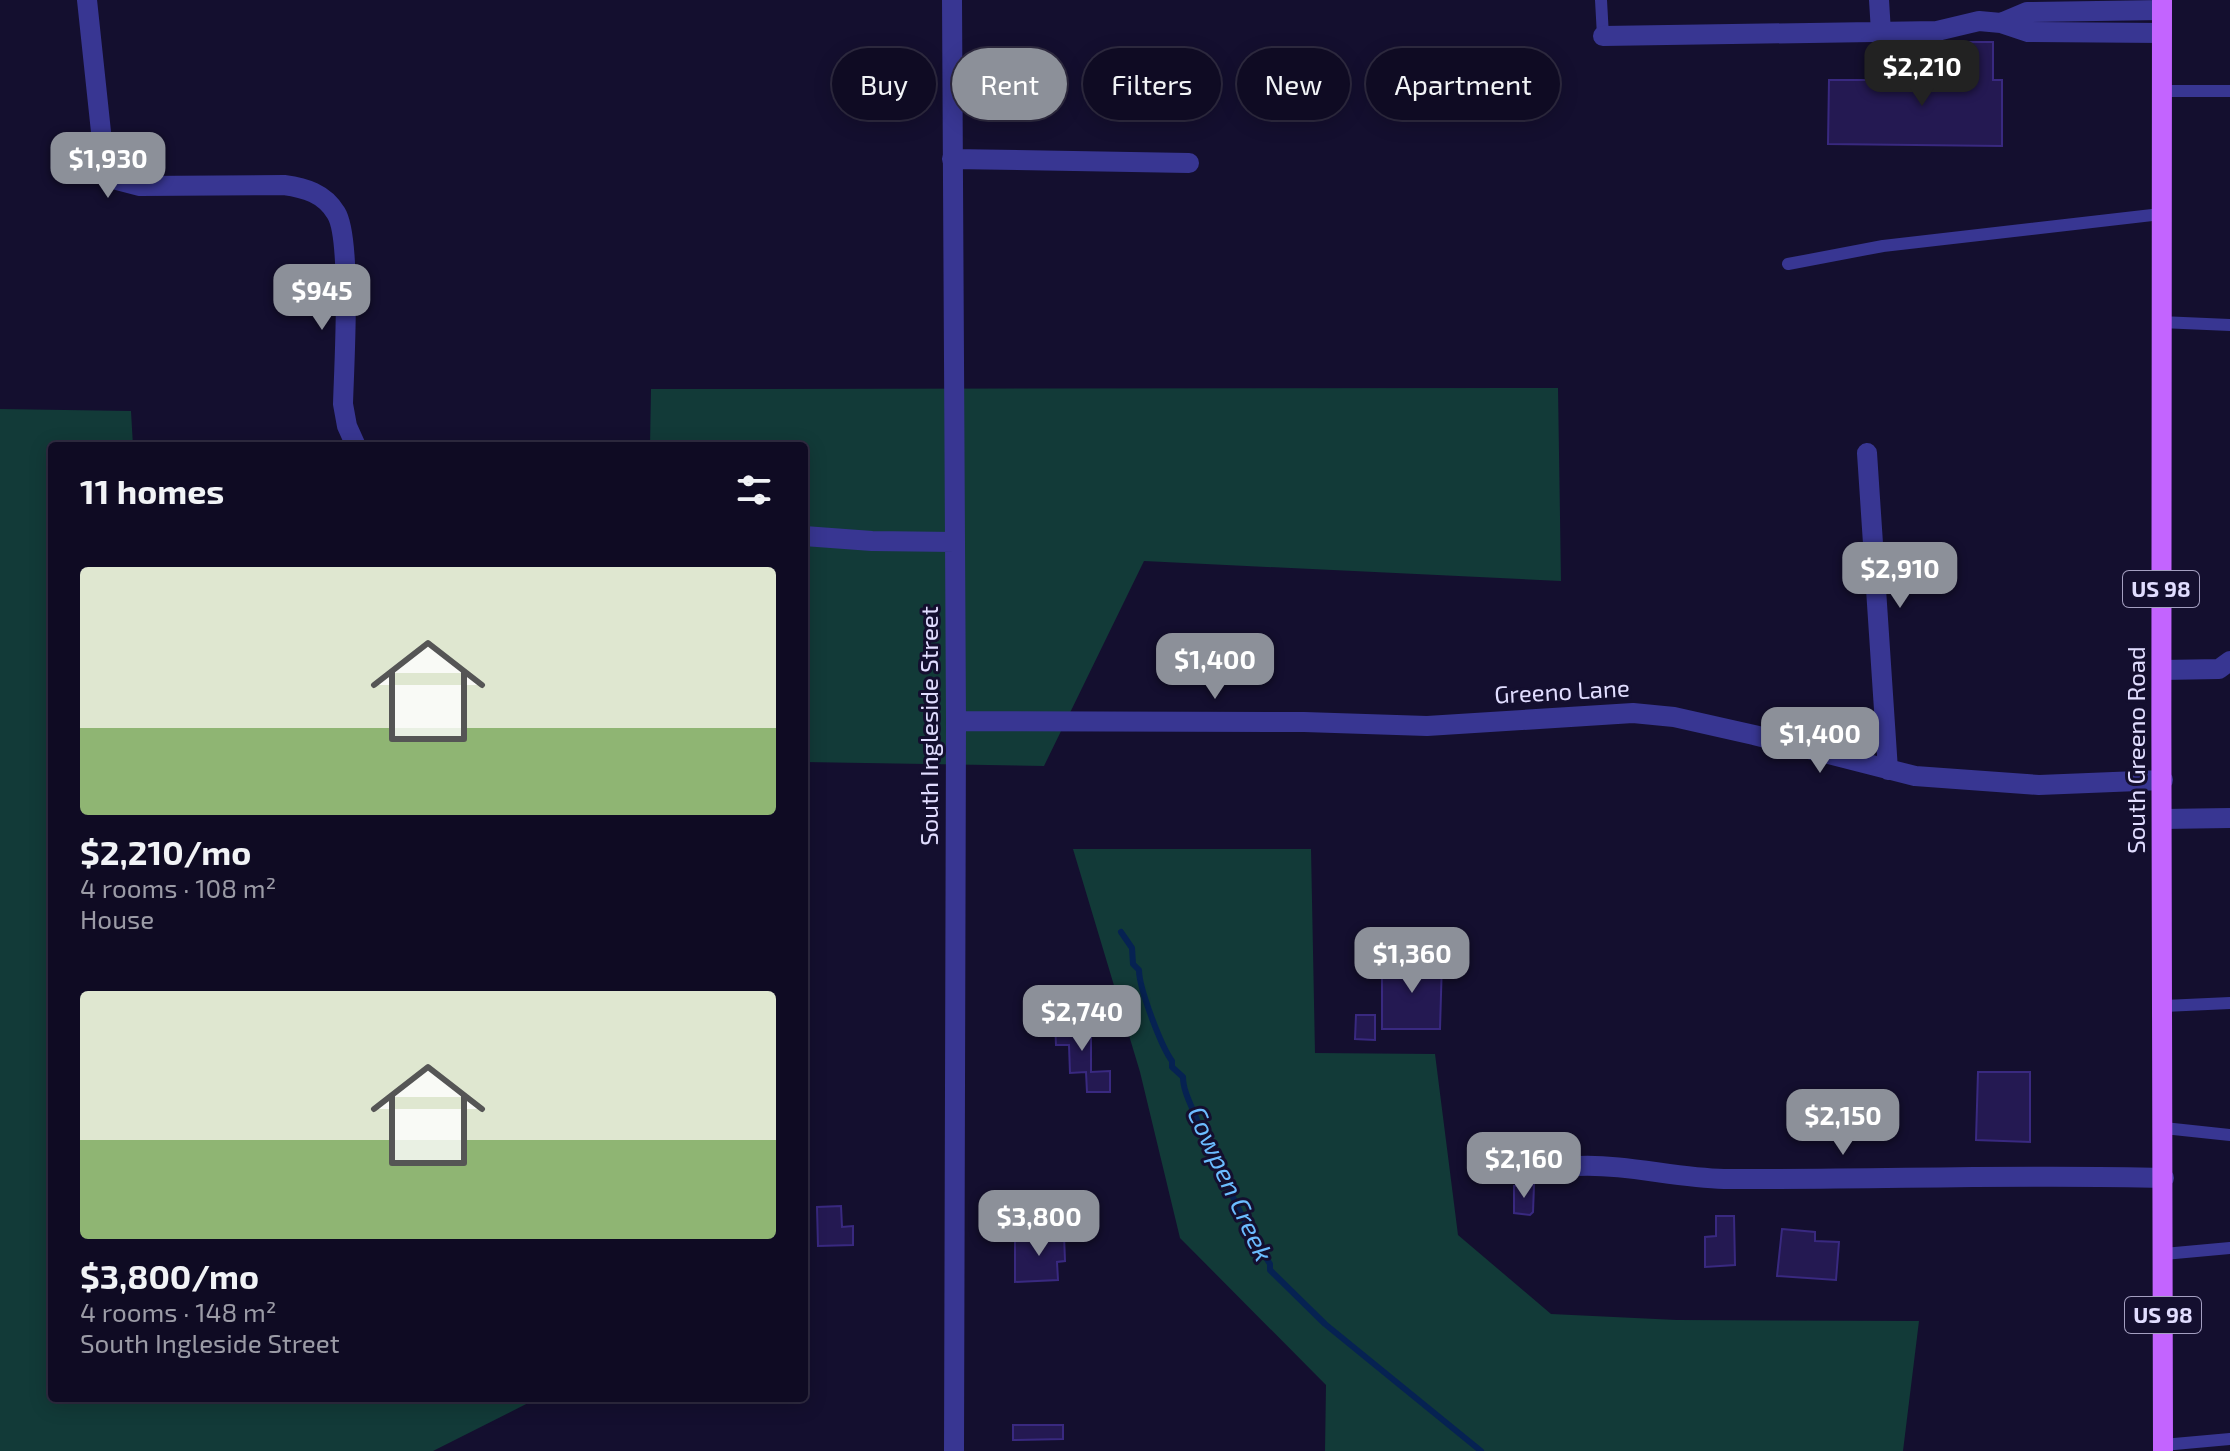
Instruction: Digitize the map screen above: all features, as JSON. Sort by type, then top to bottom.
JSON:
[{"type":"main road","name":"South Greeno Road","points":[[2162,5],[2163,1448]]},
{"type":"street","points":[[87,0],[104,160],[117,180],[140,186],[284,185],[304,188],[323,197],[338,214],[343,237],[343,404],[354,442]]},
{"type":"street","name":"South Ingleside Street","points":[[952,0],[956,721],[954,1451]]},
{"type":"street","points":[[1879,0],[1881,32]]},
{"type":"street","points":[[2001,23],[2035,6],[2162,5]]},
{"type":"street","points":[[1603,36],[1937,31],[1979,21],[2001,23],[2028,32],[2162,33]]},
{"type":"street","points":[[952,159],[1189,163]]},
{"type":"street","points":[[1867,453],[1888,770]]},
{"type":"street","points":[[808,536],[955,542]]},
{"type":"street","points":[[2162,670],[2226,669]]},
{"type":"street","name":"Greeno Lane","points":[[956,721],[1304,722],[1427,726],[1633,713],[1674,717],[1915,776],[2039,785],[2163,780]]},
{"type":"street","points":[[2163,819],[2230,818]]},
{"type":"street","points":[[1578,1166],[1598,1165],[1699,1179],[2164,1178]]},
{"type":"lane","points":[[1601,0],[1603,36]]},
{"type":"lane","points":[[2161,91],[2230,91]]},
{"type":"lane","points":[[1788,264],[1883,246],[2161,214]]},
{"type":"lane","points":[[2160,322],[2230,325]]},
{"type":"lane","points":[[2164,1006],[2230,1003]]},
{"type":"lane","points":[[2164,1128],[2230,1135]]},
{"type":"lane","points":[[2164,1254],[2230,1248]]},
{"type":"lane","points":[[2163,1448],[2230,1439]]},
{"type":"green space","points":[[1558,388],[1561,581],[1144,561],[1044,766],[808,762],[808,442],[650,442],[651,389]]},
{"type":"green space","points":[[0,409],[131,411],[133,442],[48,442],[48,1402],[530,1402],[433,1451],[0,1451]]},
{"type":"green space","points":[[1073,849],[1311,849],[1315,1053],[1435,1054],[1458,1235],[1551,1314],[1677,1320],[1919,1321],[1903,1451],[1325,1451],[1326,1385],[1180,1238],[1140,1072]]},
{"type":"building","points":[[1962,42],[1993,42],[1993,80],[2002,80],[2002,146],[1828,144],[1829,80],[1962,80]]},
{"type":"building","points":[[1442,961],[1440,1029],[1382,1029],[1382,962]]},
{"type":"building","points":[[1356,1015],[1375,1015],[1375,1040],[1355,1039]]},
{"type":"building","points":[[1055,1021],[1091,1022],[1091,1072],[1110,1071],[1110,1092],[1087,1092],[1086,1072],[1070,1073],[1069,1045],[1056,1045]]},
{"type":"building","points":[[1978,1072],[2030,1072],[2030,1142],[1976,1140]]},
{"type":"building","points":[[1534,1185],[1533,1212],[1530,1215],[1514,1213],[1514,1186]]},
{"type":"building","points":[[841,1206],[842,1227],[853,1226],[853,1245],[818,1246],[817,1207]]},
{"type":"building","points":[[1716,1216],[1734,1216],[1735,1265],[1705,1267],[1705,1237],[1716,1236]]},
{"type":"building","points":[[1782,1229],[1815,1232],[1815,1241],[1839,1242],[1836,1280],[1777,1276]]},
{"type":"building","points":[[1064,1235],[1065,1261],[1057,1262],[1058,1280],[1015,1282],[1015,1239]]},
{"type":"building","points":[[1013,1425],[1063,1425],[1063,1439],[1013,1440]]},
{"type":"waterway","name":"Cowpen Creek","points":[[1121,932],[1132,948],[1133,964],[1139,970],[1147,1003],[1172,1067],[1183,1077],[1185,1091],[1201,1132],[1252,1236],[1270,1264],[1270,1270],[1325,1324],[1481,1451]]}]
